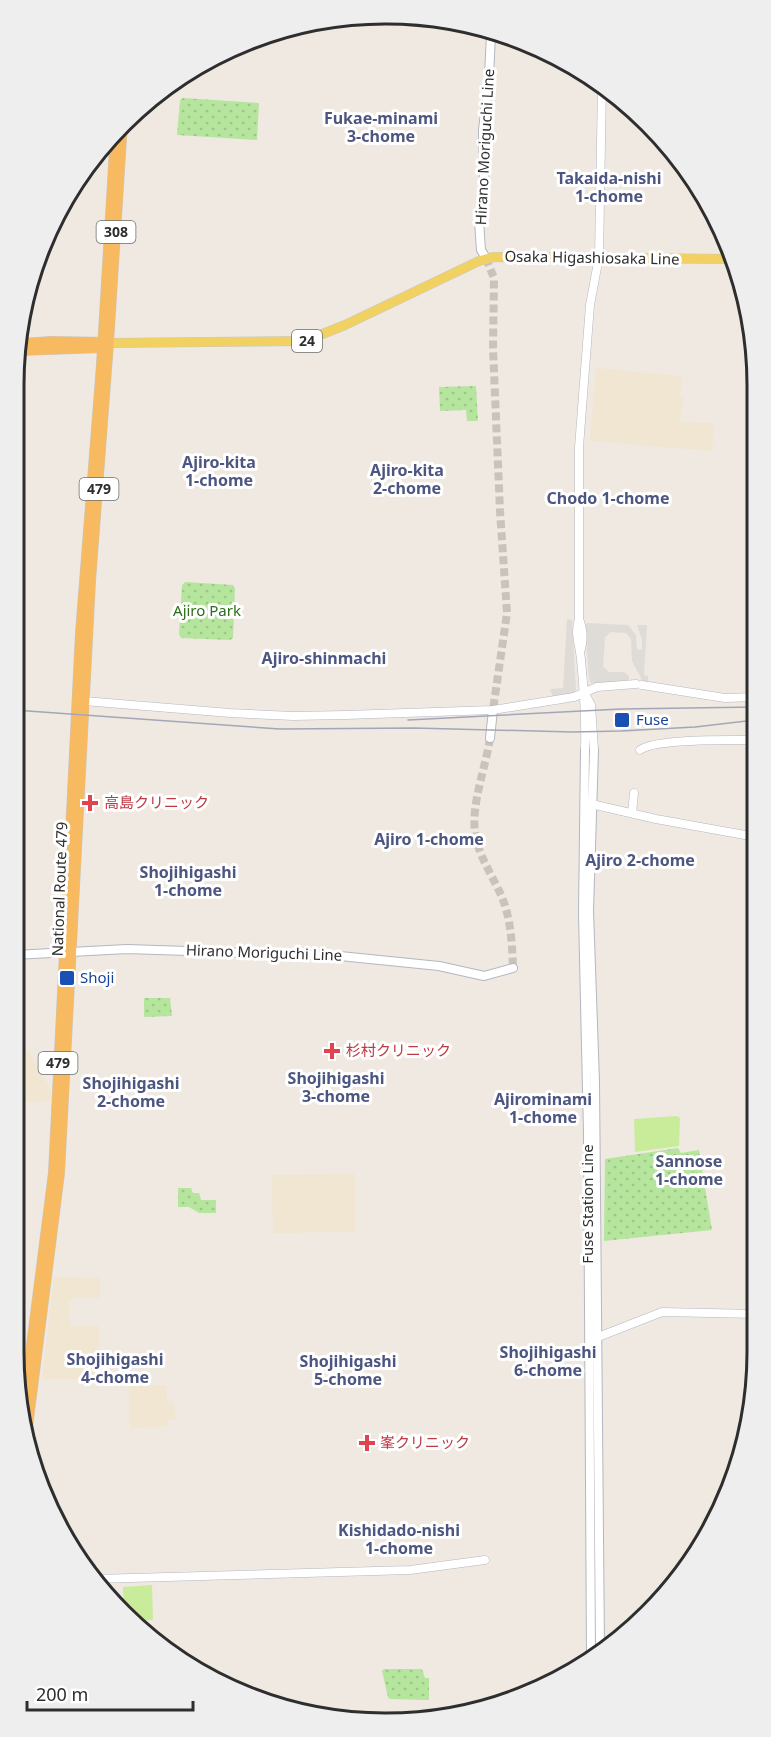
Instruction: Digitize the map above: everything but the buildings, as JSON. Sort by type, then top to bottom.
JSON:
[{"type":"highway","name":"308","points":[[105,344],[122,139]]},
{"type":"highway","name":"308","points":[[105,344],[114,147]]},
{"type":"highway","points":[[27,343],[51,341],[105,344]]},
{"type":"highway","points":[[26,351],[105,344]]},
{"type":"highway","name":"National Route 479","points":[[26,1385],[52,1173],[69,952],[105,344]]},
{"type":"highway","name":"National Route 479","points":[[30,1414],[60,1173],[80,633],[105,344]]},
{"type":"main road","name":"Hirano Moriguchi Line","points":[[486,258],[481,250],[479,221],[484,188],[483,130],[491,40]]},
{"type":"main road","name":"Osaka Higashiosaka Line","points":[[105,344],[305,341],[345,325],[486,258],[514,256],[724,259]]},
{"type":"main road","points":[[490,738],[493,710]]},
{"type":"main road","name":"Fuse Station Line","points":[[590,750],[589,911],[594,1047],[600,1642]]},
{"type":"main road","name":"Fuse Station Line","points":[[589,803],[583,914],[588,1123],[591,1649]]},
{"type":"main road","name":"Hirano Moriguchi Line","points":[[24,954],[127,949],[340,956],[439,966],[484,976],[513,968]]},
{"type":"street","points":[[590,750],[591,705],[584,693],[580,649],[576,639],[579,619],[579,447],[590,305],[599,257],[602,96]]},
{"type":"street","points":[[84,701],[293,716],[493,710],[574,697],[597,687],[639,684],[725,698],[747,697]]},
{"type":"street","points":[[640,750],[649,745],[677,742],[747,740]]},
{"type":"street","points":[[632,813],[634,793]]},
{"type":"street","points":[[589,803],[747,835]]},
{"type":"street","points":[[588,1340],[662,1312],[747,1314]]},
{"type":"street","points":[[105,1579],[410,1570],[485,1560]]},
{"type":"shaded area","points":[[596,368],[682,376],[680,397],[683,398],[680,422],[714,423],[712,451],[590,441]]},
{"type":"shaded area","points":[[567,619],[572,620],[576,690],[571,694],[553,697],[550,689],[563,688]]},
{"type":"shaded area","points":[[587,623],[628,625],[636,635],[637,649],[642,650],[642,639],[637,625],[647,625],[644,675],[648,676],[648,683],[643,682],[632,661],[631,639],[626,633],[611,632],[605,637],[603,666],[609,672],[624,672],[629,676],[629,682],[591,683],[585,625]]},
{"type":"shaded area","points":[[24,1048],[29,1052],[51,1090],[51,1101],[24,1102]]},
{"type":"shaded area","points":[[355,1174],[355,1232],[273,1233],[272,1175]]},
{"type":"shaded area","points":[[54,1277],[100,1278],[100,1298],[73,1298],[69,1302],[70,1326],[99,1326],[99,1379],[42,1379]]},
{"type":"shaded area","points":[[129,1385],[167,1385],[167,1403],[174,1403],[175,1420],[167,1420],[167,1427],[130,1428]]},
{"type":"green space","points":[[183,98],[259,103],[257,140],[177,135],[180,100]]},
{"type":"green space","points":[[476,386],[478,421],[467,421],[466,410],[440,411],[439,387]]},
{"type":"green space","name":"Ajiro Park","points":[[185,582],[233,585],[235,588],[233,638],[230,640],[181,638],[179,634],[182,585]]},
{"type":"green space","points":[[144,998],[170,998],[172,1016],[144,1017]]},
{"type":"green space","points":[[677,1116],[680,1118],[679,1146],[635,1152],[634,1119]]},
{"type":"green space","points":[[678,1148],[681,1153],[699,1150],[712,1230],[604,1241],[605,1159]]},
{"type":"green space","points":[[178,1188],[191,1188],[193,1193],[199,1193],[201,1200],[216,1200],[216,1213],[199,1213],[189,1207],[178,1207]]},
{"type":"green space","points":[[152,1585],[153,1620],[144,1620],[124,1600],[123,1587]]},
{"type":"green space","points":[[384,1669],[422,1669],[425,1678],[429,1678],[429,1700],[390,1699],[382,1671]]},
{"type":"tunnel","points":[[486,258],[494,278],[493,348],[507,613],[493,710]]},
{"type":"tunnel","points":[[490,738],[475,810],[475,832],[482,857],[501,895],[507,913],[513,968]]},
{"type":"railway","points":[[408,720],[621,709],[747,707]]},
{"type":"railway","points":[[24,711],[280,729],[415,728],[572,732],[695,727],[747,721]]},
{"type":"place","name":"Fuse","points":[[622,720]]},
{"type":"place","name":"高島クリニック","points":[[90,803]]},
{"type":"place","name":"Shoji","points":[[67,978]]},
{"type":"place","name":"杉村クリニック","points":[[332,1051]]},
{"type":"place","name":"峯クリニック","points":[[367,1443]]},
{"type":"district","name":"Fukae-minami 3-chome","points":[[381,127]]},
{"type":"district","name":"Takaida-nishi 1-chome","points":[[609,187]]},
{"type":"district","name":"Ajiro-kita 1-chome","points":[[219,471]]},
{"type":"district","name":"Ajiro-kita 2-chome","points":[[407,479]]},
{"type":"district","name":"Chodo 1-chome","points":[[608,498]]},
{"type":"district","name":"Ajiro-shinmachi","points":[[324,658]]},
{"type":"district","name":"Ajiro 1-chome","points":[[429,839]]},
{"type":"district","name":"Ajiro 2-chome","points":[[640,860]]},
{"type":"district","name":"Shojihigashi 1-chome","points":[[188,881]]},
{"type":"district","name":"Shojihigashi 3-chome","points":[[336,1087]]},
{"type":"district","name":"Shojihigashi 2-chome","points":[[131,1092]]},
{"type":"district","name":"Ajirominami 1-chome","points":[[543,1108]]},
{"type":"district","name":"Sannose 1-chome","points":[[689,1170]]},
{"type":"district","name":"Shojihigashi 6-chome","points":[[548,1361]]},
{"type":"district","name":"Shojihigashi 4-chome","points":[[115,1368]]},
{"type":"district","name":"Shojihigashi 5-chome","points":[[348,1370]]},
{"type":"district","name":"Kishidado-nishi 1-chome","points":[[399,1539]]}]
